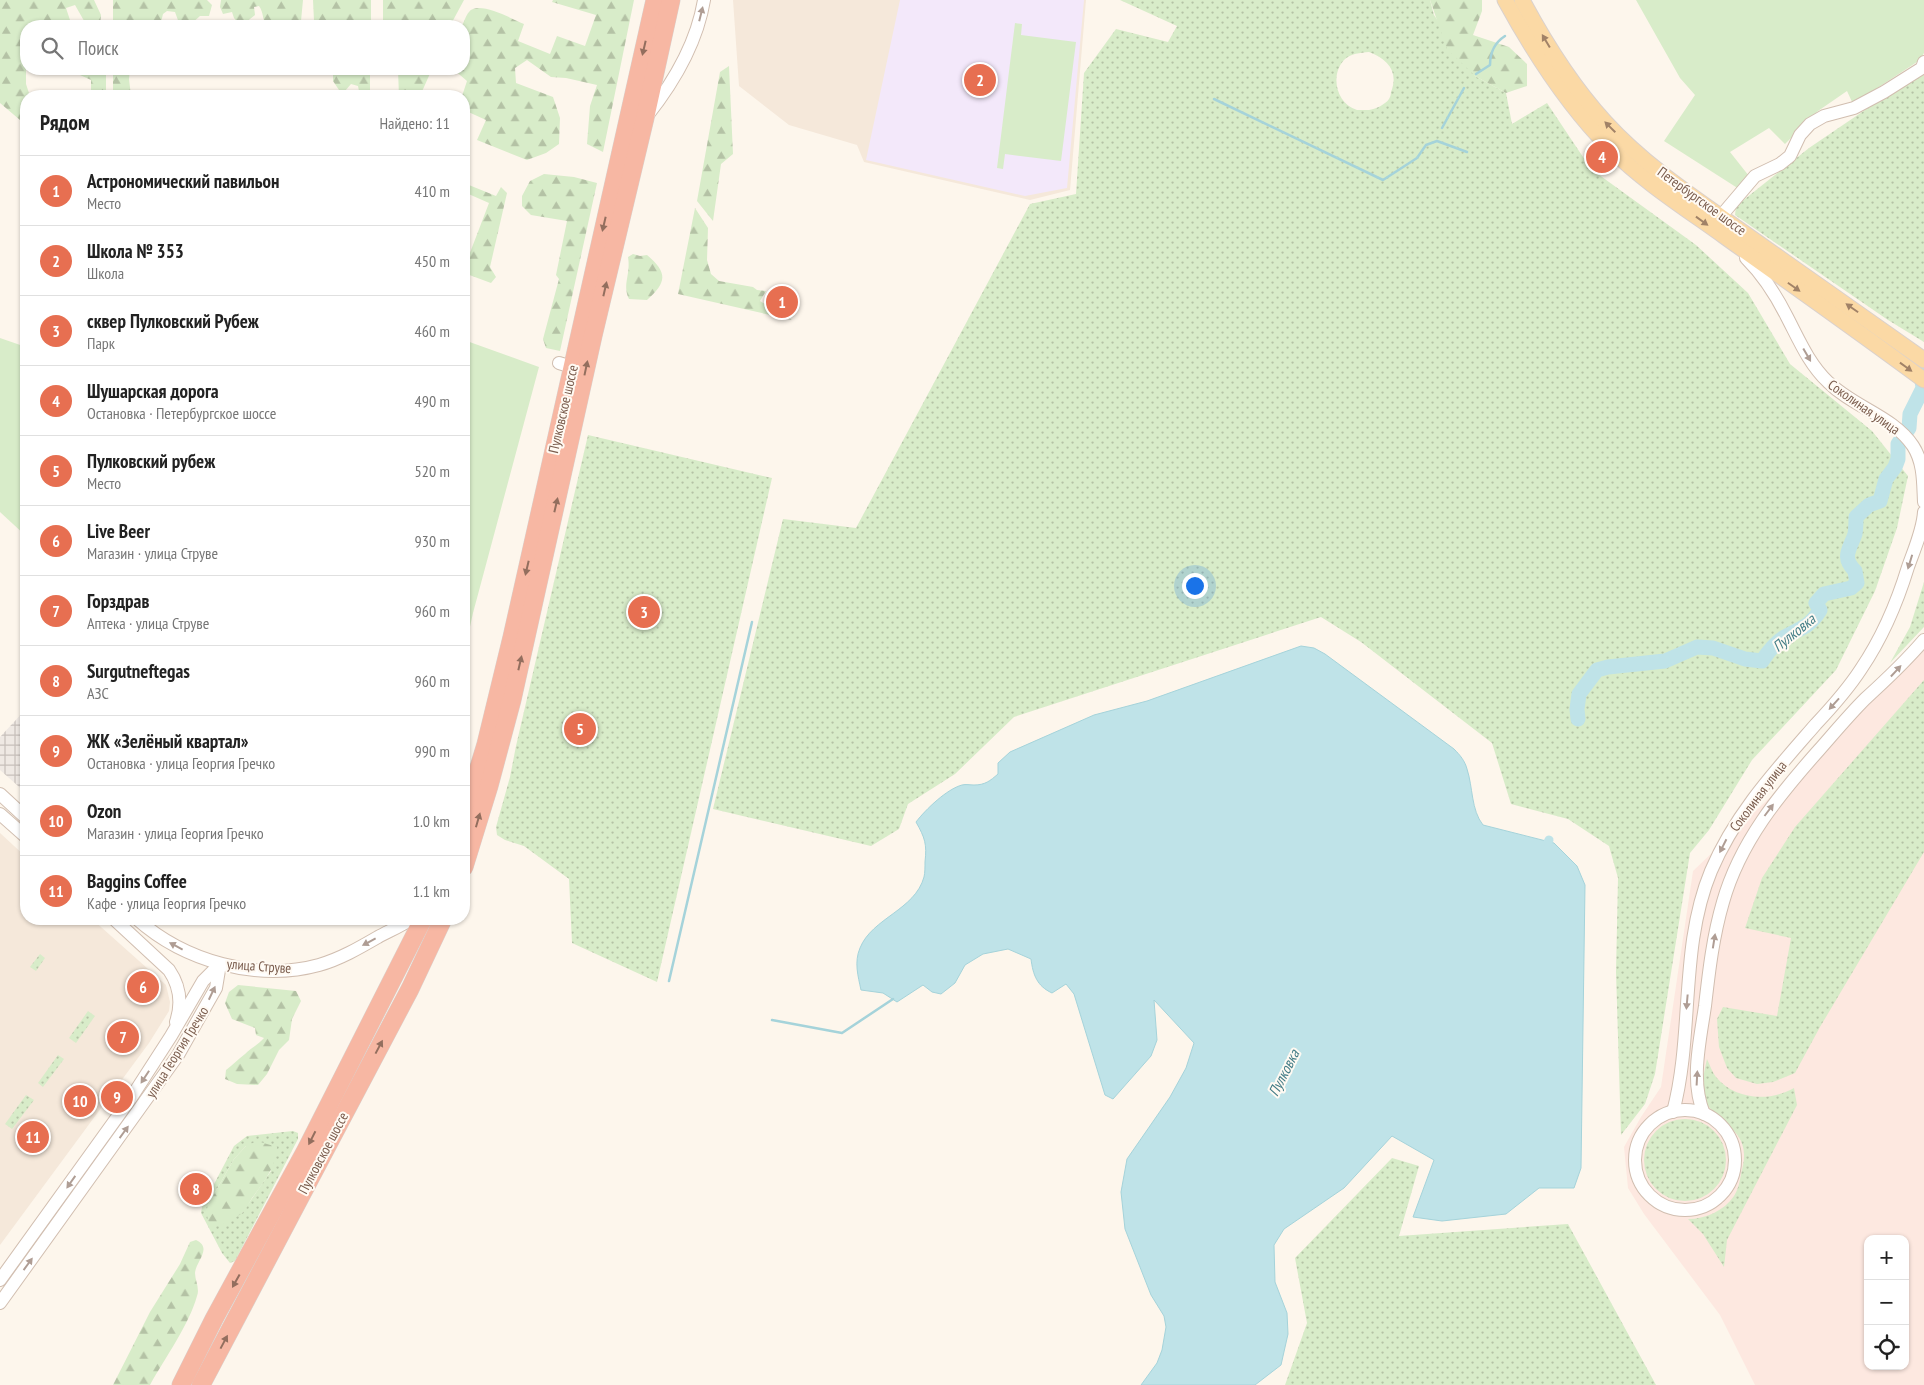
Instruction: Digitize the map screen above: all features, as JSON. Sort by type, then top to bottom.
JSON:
[{"type":"highway","name":"Пулковское шоссе","points":[[470,795],[497,698],[566,365],[655,0]]},
{"type":"highway","name":"Пулковское шоссе","points":[[470,848],[512,700],[593,336],[671,0]]},
{"type":"highway","name":"Пулковское шоссе","points":[[181,1385],[214,1319],[306,1150],[420,925]]},
{"type":"highway","name":"Пулковское шоссе","points":[[201,1385],[410,989],[440,925]]},
{"type":"main road","name":"Петербургское шоссе","points":[[1505,0],[1541,61],[1581,116],[1627,164],[1678,194],[1721,216],[1924,360]]},
{"type":"main road","name":"Петербургское шоссе","points":[[1522,0],[1568,76],[1605,122],[1678,194],[1726,238],[1924,380]]},
{"type":"street","name":"Пулковское шоссе","points":[[645,118],[667,88],[692,46],[704,0]]},
{"type":"street","points":[[1721,216],[1755,176],[1780,164],[1790,156],[1800,135],[1810,124],[1824,116],[1854,108],[1884,92],[1922,68],[1924,62]]},
{"type":"street","name":"Петербургское шоссе","points":[[1726,238],[1756,267]]},
{"type":"street","name":"Соколиная улица","points":[[1756,267],[1770,286],[1814,367],[1835,388],[1894,427],[1910,442],[1919,458],[1923,476],[1924,502]]},
{"type":"street","name":"Соколиная улица","points":[[1672,1112],[1679,1081],[1695,922],[1711,871],[1725,841],[1746,807],[1769,777],[1846,690],[1877,645],[1906,576],[1924,512]]},
{"type":"street","name":"Соколиная улица","points":[[1704,1114],[1698,1101],[1696,1086],[1713,942],[1723,900],[1744,852],[1763,818],[1785,788],[1847,718],[1891,676],[1924,640]]},
{"type":"street","points":[[0,794],[20,812]]},
{"type":"street","points":[[0,814],[20,832]]},
{"type":"street","points":[[0,1280],[110,1128],[171,1036],[178,1015],[179,997],[174,977],[169,970],[120,925]]},
{"type":"street","name":"улица Струве","points":[[144,925],[179,948],[220,964],[259,969],[309,968],[344,955],[400,925]]},
{"type":"street","name":"улица Георгия Гречко","points":[[171,1036],[203,981],[220,964]]},
{"type":"street","name":"улица Георгия Гречко","points":[[0,1303],[178,1055],[216,988],[220,964]]},
{"type":"street","points":[[1688,1111],[1704,1114],[1719,1124],[1730,1138],[1735,1156],[1733,1174],[1725,1190],[1712,1202],[1701,1208],[1683,1210],[1665,1206],[1651,1196],[1641,1184],[1636,1164],[1638,1143],[1646,1129],[1658,1119],[1672,1112],[1688,1111]]},
{"type":"shaded area","points":[[733,0],[1086,0],[1070,190],[1030,200],[864,162],[857,145],[789,125],[739,86]]},
{"type":"shaded area","points":[[900,0],[1084,0],[1067,188],[1025,196],[866,160]]},
{"type":"shaded area","points":[[1924,650],[1924,1385],[1755,1385],[1720,1315],[1644,1214],[1628,1188],[1624,1147],[1661,1087],[1693,871]]},
{"type":"shaded area","points":[[20,715],[20,788],[0,770],[0,737]]},
{"type":"shaded area","points":[[0,833],[20,851],[20,925],[99,925],[166,985],[170,1002],[169,1011],[149,1043],[0,1245]]},
{"type":"green space","points":[[0,0],[94,0],[101,15],[101,20],[84,20],[75,5],[66,8],[70,20],[20,20],[20,75],[26,75],[28,90],[20,90],[20,120],[0,103]]},
{"type":"green space","points":[[113,0],[207,0],[212,5],[209,16],[200,16],[196,20],[178,20],[175,12],[167,11],[163,14],[162,20],[113,20]]},
{"type":"green space","points":[[221,0],[303,0],[301,20],[264,20],[259,6],[254,7],[255,15],[248,20],[236,20],[232,12],[223,14],[220,7]]},
{"type":"green space","points":[[313,0],[371,0],[371,20],[314,20]]},
{"type":"green space","points":[[383,0],[464,0],[453,20],[383,20]]},
{"type":"green space","points":[[553,0],[634,0],[603,152],[587,144],[590,106],[597,85],[566,78],[551,77],[527,60],[515,68],[516,83],[553,97],[560,118],[559,144],[546,153],[527,160],[477,140],[486,120],[470,113],[470,90],[464,90],[467,81],[460,75],[470,75],[470,20],[465,20],[468,13],[473,9],[487,9],[524,24],[518,41],[550,54],[557,36],[585,46],[596,15],[552,2]]},
{"type":"green space","points":[[1120,0],[1430,0],[1434,15],[1475,76],[1506,93],[1512,124],[1547,103],[1591,169],[1696,245],[1748,293],[1790,364],[1872,431],[1908,476],[1897,528],[1875,591],[1836,670],[1752,760],[1709,830],[1690,853],[1655,1074],[1645,1104],[1621,1135],[1616,972],[1618,878],[1609,846],[1568,819],[1511,804],[1492,743],[1361,642],[1321,617],[1014,717],[955,774],[908,804],[899,829],[871,846],[713,809],[783,519],[856,528],[1030,204],[1076,194],[1084,73],[1116,29],[1168,42],[1177,26]],"holes":[[[1369,52],[1382,58],[1393,72],[1393,85],[1389,99],[1377,108],[1357,110],[1344,102],[1340,95],[1336,81],[1337,73],[1344,60],[1350,56]]]},
{"type":"green space","points":[[1430,0],[1482,0],[1482,11],[1473,35],[1509,47],[1527,64],[1527,86],[1506,93],[1475,76],[1447,49]]},
{"type":"green space","points":[[1636,0],[1924,0],[1924,53],[1920,60],[1853,104],[1847,91],[1818,111],[1785,144],[1769,128],[1730,152],[1749,176],[1739,189],[1664,141],[1695,95],[1680,78]]},
{"type":"green space","points":[[1015,23],[1022,24],[1021,35],[1076,42],[1061,161],[1005,154],[1003,169],[997,168]]},
{"type":"green space","points":[[729,66],[733,154],[721,164],[713,221],[697,201],[720,72]]},
{"type":"green space","points":[[1924,70],[1924,342],[1888,320],[1735,215],[1736,206],[1809,148]]},
{"type":"green space","points":[[80,75],[106,75],[106,90],[91,90],[91,80]]},
{"type":"green space","points":[[113,75],[129,75],[130,90],[113,90]]},
{"type":"green space","points":[[333,75],[370,75],[370,90],[359,90],[358,86],[351,84],[346,90],[339,90],[333,81]]},
{"type":"green space","points":[[398,75],[429,75],[423,90],[399,90]]},
{"type":"green space","points":[[544,174],[574,177],[597,183],[560,351],[546,348],[543,339],[559,279],[556,275],[567,221],[531,215],[522,206],[522,196],[530,181]]},
{"type":"green space","points":[[470,185],[496,196],[501,187],[507,193],[490,267],[496,277],[491,283],[470,275],[470,253],[489,203],[470,195]]},
{"type":"green space","points":[[695,208],[708,228],[707,260],[711,274],[719,281],[766,291],[760,301],[792,320],[678,294]]},
{"type":"green space","points":[[633,254],[647,255],[662,272],[661,283],[654,294],[647,300],[629,299],[627,294],[628,257]]},
{"type":"green space","points":[[0,338],[20,345],[20,530],[0,512]]},
{"type":"green space","points":[[470,342],[539,367],[470,627]]},
{"type":"green space","points":[[588,435],[772,478],[657,982],[572,943],[569,879],[524,846],[505,840],[497,835],[496,827],[510,777]]},
{"type":"green space","points":[[1924,582],[1924,627],[1890,663],[1910,627]]},
{"type":"green space","points":[[1924,680],[1924,852],[1820,1027],[1795,1073],[1773,1082],[1757,1084],[1736,1078],[1727,1068],[1719,1047],[1717,1019],[1723,1007],[1777,1016],[1791,938],[1745,928],[1762,878],[1795,827]]},
{"type":"green space","points":[[40,954],[45,958],[36,971],[30,967]]},
{"type":"green space","points":[[238,985],[296,991],[301,1001],[292,1019],[289,1040],[279,1050],[267,1074],[258,1085],[237,1084],[225,1079],[226,1070],[264,1038],[256,1035],[255,1028],[232,1019],[225,1003],[229,992]]},
{"type":"green space","points":[[88,1011],[95,1016],[76,1043],[69,1038]]},
{"type":"green space","points":[[58,1055],[64,1059],[43,1087],[38,1083]]},
{"type":"green space","points":[[1707,1059],[1716,1077],[1733,1090],[1742,1094],[1763,1097],[1794,1088],[1797,1105],[1727,1240],[1724,1267],[1703,1234],[1688,1219],[1701,1218],[1714,1213],[1730,1201],[1738,1188],[1744,1161],[1741,1141],[1733,1129],[1716,1115],[1704,1097],[1703,1083]]},
{"type":"green space","points":[[26,1095],[34,1100],[12,1129],[5,1124]]},
{"type":"green space","points":[[1685,1119],[1701,1122],[1714,1131],[1723,1144],[1726,1160],[1723,1176],[1714,1189],[1701,1198],[1685,1201],[1669,1198],[1656,1189],[1647,1176],[1644,1160],[1647,1144],[1656,1131],[1669,1122]]},
{"type":"green space","points":[[293,1131],[298,1133],[298,1139],[235,1261],[230,1263],[222,1253],[201,1213],[202,1207],[234,1146],[247,1136]],"holes":[[[246,1146],[271,1171],[242,1213],[208,1205],[234,1159]]]},
{"type":"green space","points":[[257,1141],[277,1147],[269,1174],[241,1214],[218,1226],[210,1224],[207,1214],[208,1205],[234,1159],[246,1146]]},
{"type":"green space","points":[[1392,1158],[1419,1166],[1399,1236],[1568,1224],[1656,1385],[1285,1385],[1307,1323],[1295,1258]]},
{"type":"green space","points":[[196,1240],[203,1247],[195,1273],[198,1293],[176,1341],[150,1385],[113,1385],[150,1312],[180,1264],[190,1242]]},
{"type":"water","points":[[1301,646],[1314,648],[1325,654],[1454,749],[1466,766],[1476,812],[1483,825],[1554,843],[1577,866],[1585,885],[1581,1168],[1574,1188],[1539,1188],[1506,1214],[1442,1221],[1413,1217],[1434,1160],[1392,1136],[1344,1188],[1284,1229],[1274,1245],[1275,1282],[1287,1313],[1288,1334],[1281,1365],[1255,1385],[1141,1385],[1157,1363],[1162,1350],[1166,1327],[1164,1316],[1151,1295],[1125,1229],[1121,1192],[1127,1159],[1170,1097],[1186,1068],[1194,1043],[1154,1000],[1157,1040],[1151,1056],[1113,1099],[1105,1095],[1074,994],[1066,984],[1052,993],[1043,987],[1035,975],[1031,959],[1008,949],[983,954],[965,965],[955,983],[941,994],[932,992],[923,985],[897,1002],[883,993],[861,990],[857,969],[858,953],[866,938],[874,929],[912,898],[919,888],[924,875],[926,850],[923,837],[916,822],[943,795],[962,785],[978,785],[987,782],[998,774],[998,763],[1010,752],[1094,715],[1147,701]]},
{"type":"waterway","points":[[1476,74],[1490,65],[1493,48],[1505,36]]},
{"type":"waterway","points":[[1442,128],[1464,88]]},
{"type":"waterway","points":[[1214,99],[1383,180],[1417,158],[1426,145],[1437,141],[1467,152]]},
{"type":"waterway","name":"Пулковка","points":[[1578,719],[1579,694],[1597,670],[1608,667],[1665,661],[1697,647],[1713,648],[1745,659],[1762,661],[1771,648],[1780,640],[1812,621],[1820,610],[1816,603],[1824,594],[1851,588],[1857,583],[1855,571],[1848,561],[1849,549],[1855,534],[1856,517],[1869,505],[1880,501],[1886,479],[1895,467],[1898,459],[1898,444],[1909,428],[1910,414],[1923,388],[1921,373],[1924,368]]},
{"type":"waterway","points":[[669,981],[752,622]]},
{"type":"waterway","points":[[772,1020],[842,1033],[893,999]]},
{"type":"place","name":"Школа № 353","points":[[980,80]]},
{"type":"place","name":"Шушарская дорога","points":[[1602,157]]},
{"type":"place","name":"Астрономический павильон","points":[[782,302]]},
{"type":"place","name":"сквер Пулковский Рубеж","points":[[644,612]]},
{"type":"place","name":"Пулковский рубеж","points":[[580,729]]},
{"type":"place","name":"Live Beer","points":[[143,987]]},
{"type":"place","name":"Горздрав","points":[[123,1037]]},
{"type":"place","name":"ЖК «Зелёный квартал»","points":[[117,1097]]},
{"type":"place","name":"Ozon","points":[[80,1101]]},
{"type":"place","name":"Baggins Coffee","points":[[33,1137]]},
{"type":"place","name":"Surgutneftegas","points":[[196,1189]]}]
